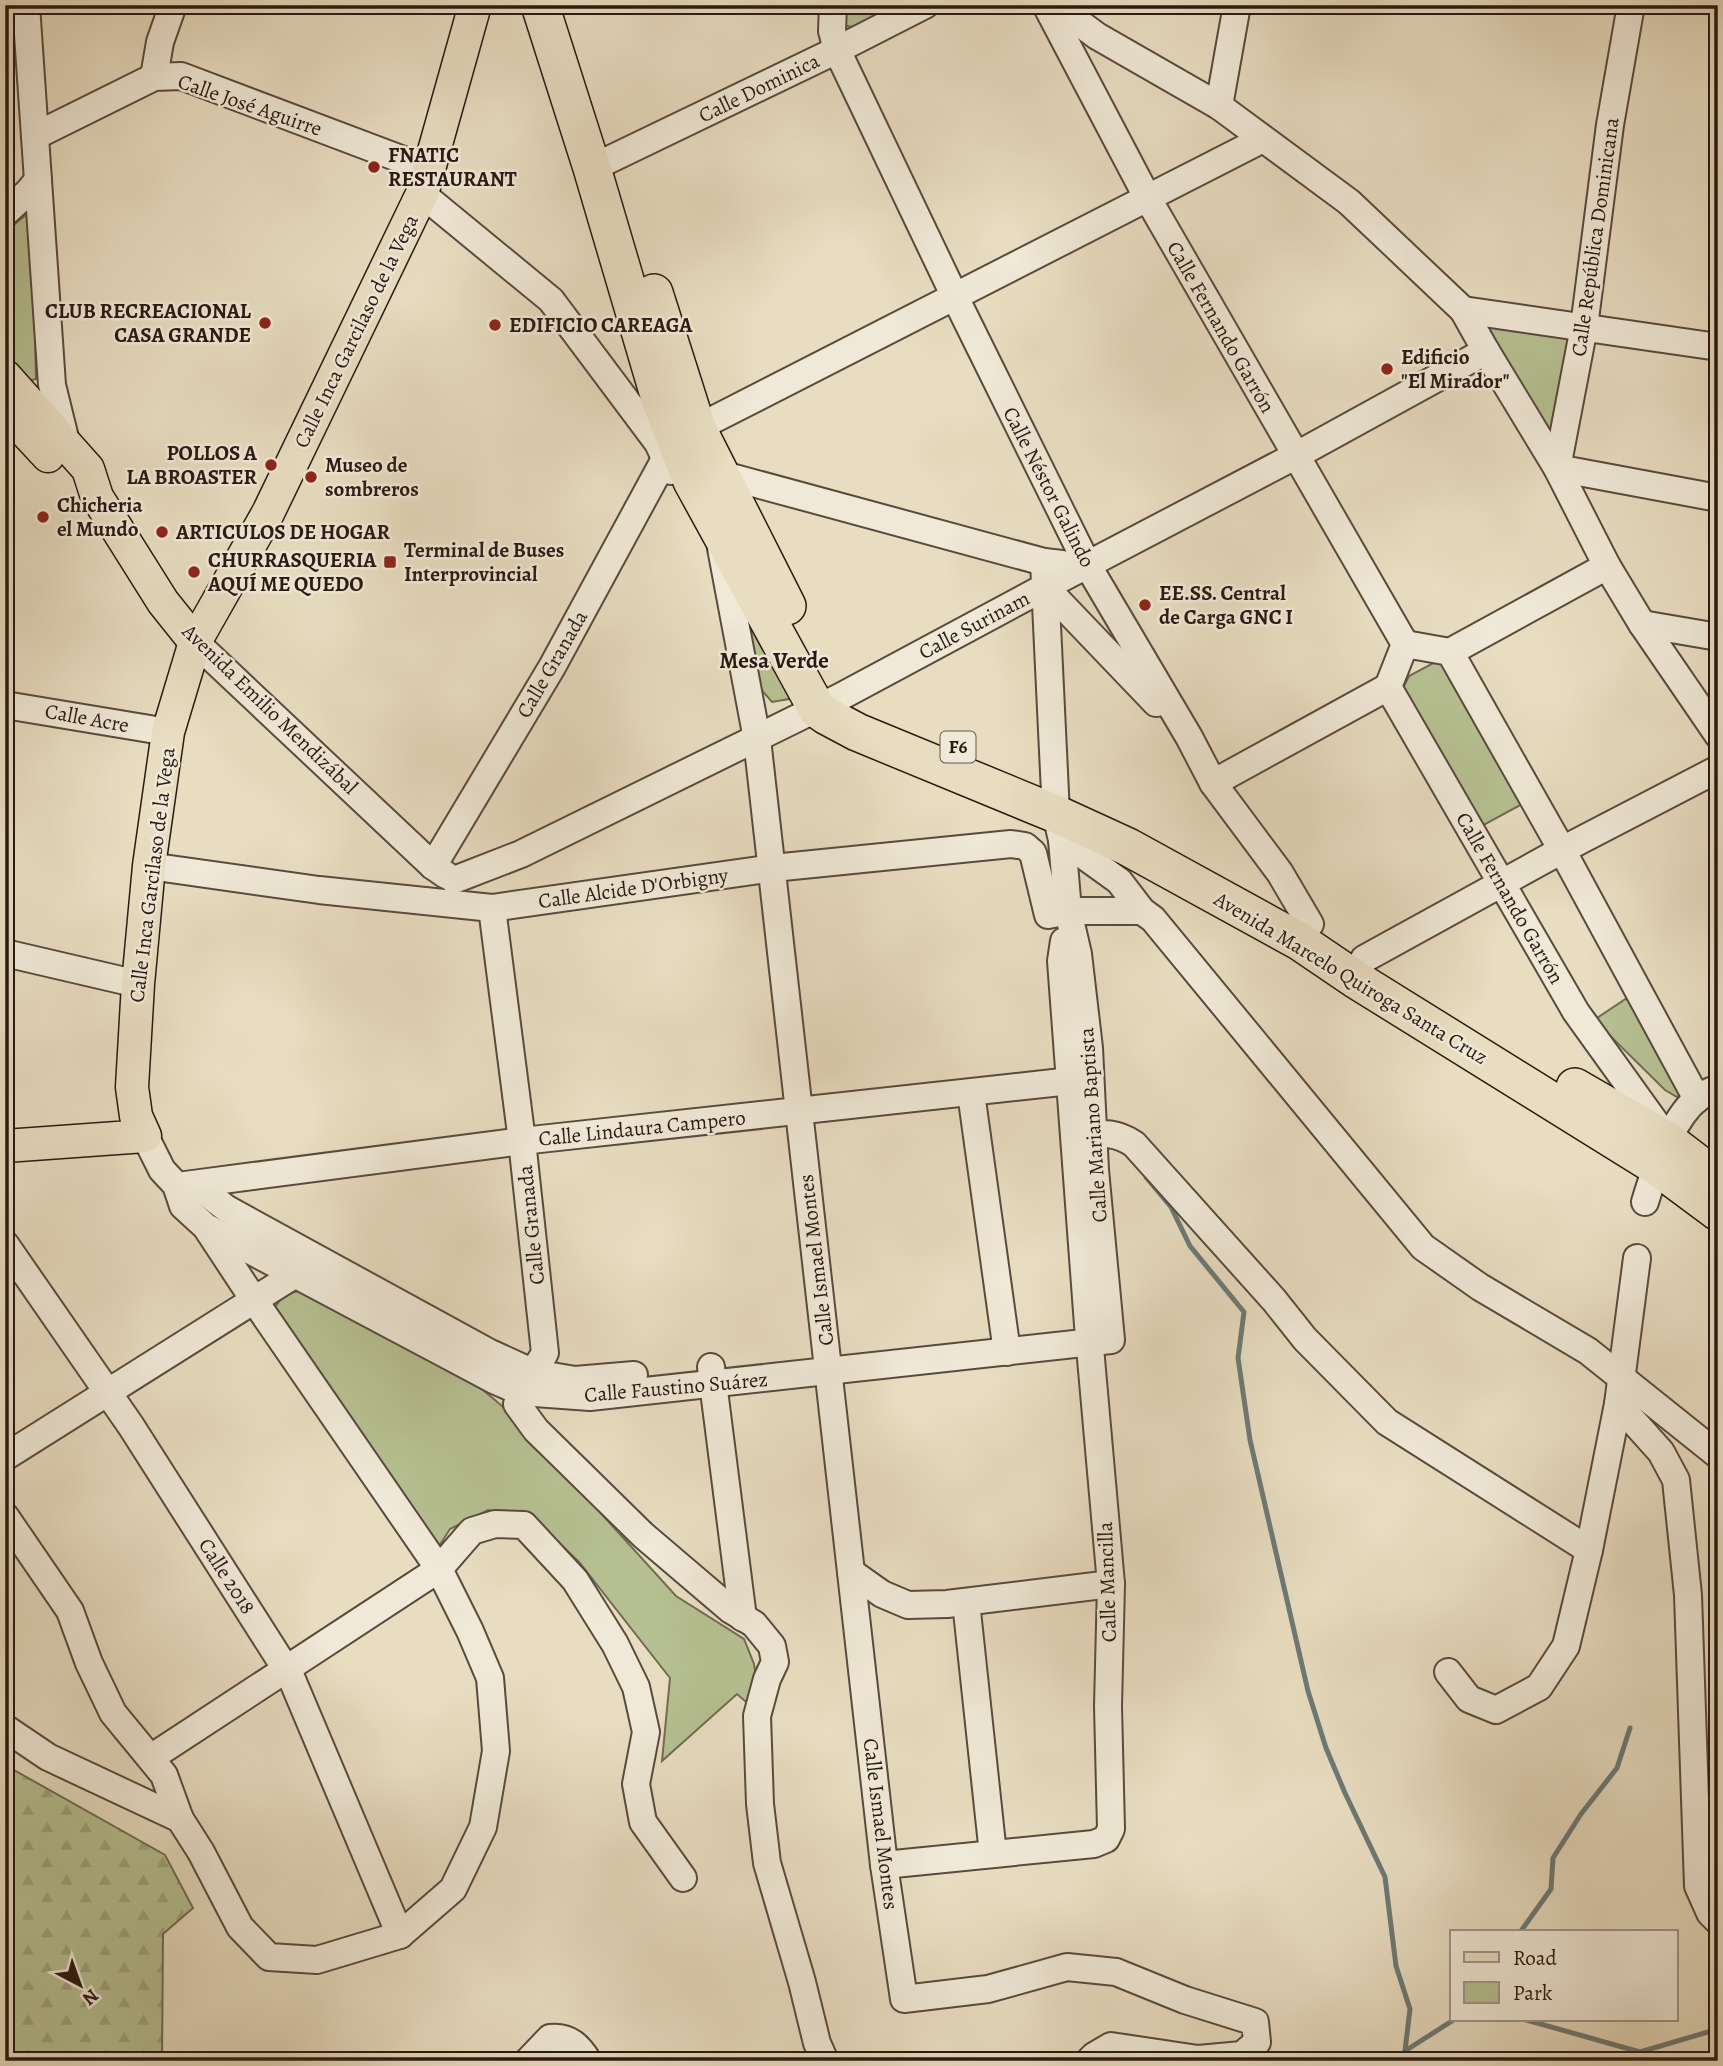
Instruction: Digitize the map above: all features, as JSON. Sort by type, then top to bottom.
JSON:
[{"type":"highway","name":"Avenida Marcelo Quiroga Santa Cruz","points":[[540,5],[602,163]]},
{"type":"highway","name":"Avenida Marcelo Quiroga Santa Cruz","points":[[565,5],[602,163],[692,481],[715,524],[829,703],[874,714],[1058,813],[1304,933],[1662,1153],[1718,1179]]},
{"type":"highway","name":"Avenida Marcelo Quiroga Santa Cruz","points":[[679,441],[720,474],[821,674],[829,703]]},
{"type":"highway","name":"Avenida Marcelo Quiroga Santa Cruz","points":[[1662,1153],[1718,1212]]},
{"type":"main road","name":"Calle Inca Garcilaso de la Vega","points":[[140,1126],[132,1087],[138,984],[149,866],[168,732],[195,642],[268,513],[426,182],[475,5]]},
{"type":"main road","name":"Avenida Emilio Mendizábal","points":[[5,376],[88,469],[97,497],[163,602],[195,642]]},
{"type":"main road","name":"Avenida Emilio Mendizábal","points":[[5,410],[75,484],[97,497]]},
{"type":"main road","points":[[5,1128],[140,1126]]},
{"type":"main road","points":[[5,1146],[140,1126]]},
{"type":"street","points":[[26,5],[52,386],[67,446]]},
{"type":"street","points":[[154,77],[160,42],[173,5]]},
{"type":"street","name":"Calle Néstor Galindo","points":[[833,5],[832,31],[837,50],[1088,566],[1189,737],[1213,783],[1280,873],[1304,933]]},
{"type":"street","name":"Calle Dominica","points":[[602,163],[925,5]]},
{"type":"street","name":"Calle Fernando Garrón","points":[[1046,5],[1147,197],[1405,644]]},
{"type":"street","points":[[1055,5],[1097,36],[1219,106],[1349,202],[1463,310],[1557,468],[1607,566],[1642,624],[1718,735]]},
{"type":"street","points":[[1219,106],[1237,5]]},
{"type":"street","name":"Calle República Dominicana","points":[[1557,468],[1584,327],[1610,125],[1631,5]]},
{"type":"street","name":"Calle José Aguirre","points":[[35,136],[154,77],[181,76],[426,182],[551,300],[658,443],[679,441]]},
{"type":"street","points":[[679,441],[1147,197],[1264,139]]},
{"type":"street","points":[[5,212],[38,180]]},
{"type":"street","points":[[1463,310],[1718,347]]},
{"type":"street","name":"Calle Surinam","points":[[446,883],[521,853],[829,703],[1045,575],[1088,566],[1486,351]]},
{"type":"street","name":"Calle Granada","points":[[446,883],[552,667],[679,441]]},
{"type":"street","points":[[1557,468],[1718,498]]},
{"type":"street","points":[[720,474],[1045,575],[1189,737]]},
{"type":"street","name":"Calle Ismael Montes","points":[[715,524],[757,739],[884,1865],[904,1999],[988,1989],[1067,1967],[1116,1972],[1185,2000],[1255,2022],[1257,2042],[1242,2055],[1198,2059],[1111,2046],[1089,2061]]},
{"type":"street","points":[[1213,783],[1388,687],[1405,644],[1450,652],[1607,566]]},
{"type":"street","name":"Calle Mariano Baptista","points":[[1045,575],[1058,813],[1068,911],[1078,954],[1089,1048],[1080,1080],[1097,1336]]},
{"type":"street","points":[[1642,624],[1718,638]]},
{"type":"street","name":"Avenida Emilio Mendizábal","points":[[195,642],[446,883]]},
{"type":"street","points":[[1450,652],[1562,850],[1707,1093],[1682,1117],[1662,1153],[1645,1202]]},
{"type":"street","name":"Calle Fernando Garrón","points":[[1388,687],[1576,1012],[1662,1153]]},
{"type":"street","name":"Calle Acre","points":[[5,705],[24,706],[168,732]]},
{"type":"street","points":[[1359,969],[1502,883],[1718,769]]},
{"type":"street","points":[[1058,813],[1142,911],[1153,919],[1423,1247],[1480,1287],[1588,1351],[1718,1455]]},
{"type":"street","name":"Calle Alcide D'Orbigny","points":[[149,866],[331,892],[446,883],[492,908],[773,868],[1011,844],[1025,846],[1033,853],[1048,915],[1068,911]]},
{"type":"street","name":"Calle Granada","points":[[492,908],[522,1141],[545,1353],[527,1382]]},
{"type":"street","points":[[1068,911],[1142,911]]},
{"type":"street","points":[[5,953],[138,984]]},
{"type":"street","name":"Calle Lindaura Campero","points":[[186,1185],[522,1141],[1080,1080]]},
{"type":"street","points":[[971,1093],[1006,1343]]},
{"type":"street","name":"Calle Faustino Suárez","points":[[140,1126],[162,1170],[227,1209],[488,1352],[527,1382]]},
{"type":"street","points":[[1084,1135],[1121,1135],[1134,1144],[1274,1300],[1305,1339],[1387,1422],[1589,1550]]},
{"type":"street","name":"Calle Faustino Suárez","points":[[186,1185],[183,1206],[206,1227],[494,1380],[527,1382],[712,1376],[1006,1343],[1097,1336]]},
{"type":"street","points":[[5,1516],[70,1611],[89,1663],[113,1713],[152,1757],[164,1775],[180,1819],[201,1852],[240,1927],[269,1957],[317,1960],[400,1935],[453,1889],[483,1827],[496,1751],[490,1678],[439,1569],[206,1227]]},
{"type":"street","name":"Calle 2018","points":[[5,1244],[108,1392],[291,1677],[400,1935]]},
{"type":"street","points":[[1448,1672],[1469,1699],[1496,1710],[1539,1687],[1566,1646],[1589,1550],[1618,1404],[1637,1258]]},
{"type":"street","points":[[5,1457],[294,1275]]},
{"type":"street","name":"Calle Mancilla","points":[[993,1854],[1094,1844],[1106,1839],[1111,1829],[1108,1706],[1111,1584],[1097,1336]]},
{"type":"street","points":[[712,1376],[743,1618]]},
{"type":"street","points":[[527,1382],[517,1404],[536,1430],[643,1535],[731,1610],[754,1624],[772,1646],[775,1662],[767,1679],[757,1716],[759,1794],[767,1863],[817,2043],[825,2061]]},
{"type":"street","points":[[1618,1404],[1661,1452],[1676,1480],[1688,1595],[1698,1886],[1710,1913],[1718,1921]]},
{"type":"street","points":[[152,1757],[439,1569],[472,1531],[495,1524],[524,1525],[575,1580],[615,1644],[636,1686],[646,1732],[636,1784],[643,1822],[683,1878]]},
{"type":"street","points":[[851,1572],[882,1594],[908,1605],[947,1604],[1111,1584]]},
{"type":"street","points":[[884,1865],[993,1854],[966,1602]]},
{"type":"street","points":[[5,1728],[48,1757],[180,1819]]},
{"type":"street","points":[[528,2061],[550,2038],[561,2037],[573,2042],[588,2061]]},
{"type":"green space","points":[[842,5],[898,5],[853,27],[840,25]]},
{"type":"green space","points":[[32,210],[36,379],[21,383],[5,362],[5,232]]},
{"type":"green space","points":[[1493,320],[1573,336],[1554,441],[1485,327]]},
{"type":"green space","points":[[734,569],[795,688],[789,699],[772,702],[759,687]]},
{"type":"green space","points":[[1439,660],[1446,666],[1524,803],[1480,827],[1402,690],[1409,676]]},
{"type":"green space","points":[[1636,992],[1688,1088],[1677,1097],[1665,1090],[1594,1020]]},
{"type":"green space","points":[[302,1290],[469,1378],[509,1412],[676,1596],[744,1639],[754,1664],[758,1688],[752,1707],[737,1694],[662,1761],[670,1678],[579,1562],[536,1521],[488,1510],[450,1529],[436,1551],[278,1321],[275,1307],[284,1295]]},
{"type":"green space","points":[[5,1765],[165,1855],[193,1908],[163,1934],[162,2061],[5,2061]]},
{"type":"waterway","points":[[1146,1177],[1171,1207],[1190,1246],[1244,1312],[1238,1358],[1250,1440],[1308,1691],[1326,1748],[1385,1877],[1396,1966],[1410,2009],[1405,2051],[1398,2061]]},
{"type":"waterway","points":[[1522,1930],[1551,1889],[1553,1858],[1581,1814],[1617,1768],[1630,1728]]},
{"type":"waterway","points":[[1405,2051],[1452,2021]]},
{"type":"waterway","points":[[1530,2021],[1640,2052],[1718,2029]]},
{"type":"place","name":"FNATIC RESTAURANT","points":[[374,167]]},
{"type":"place","name":"CLUB RECREACIONAL CASA GRANDE","points":[[265,323]]},
{"type":"place","name":"EDIFICIO CAREAGA","points":[[495,325]]},
{"type":"place","name":"Edificio \"El Mirador\"","points":[[1387,369]]},
{"type":"place","name":"POLLOS A LA BROASTER","points":[[271,465]]},
{"type":"place","name":"Museo de sombreros","points":[[311,477]]},
{"type":"place","name":"Chicheria el Mundo","points":[[43,517]]},
{"type":"place","name":"ARTICULOS DE HOGAR","points":[[162,532]]},
{"type":"place","name":"Terminal de Buses Interprovincial","points":[[390,562]]},
{"type":"place","name":"CHURRASQUERIA AQUÍ ME QUEDO","points":[[194,572]]},
{"type":"place","name":"EE.SS. Central de Carga GNC I","points":[[1145,605]]},
{"type":"district","name":"Mesa Verde","points":[[774,660]]}]
